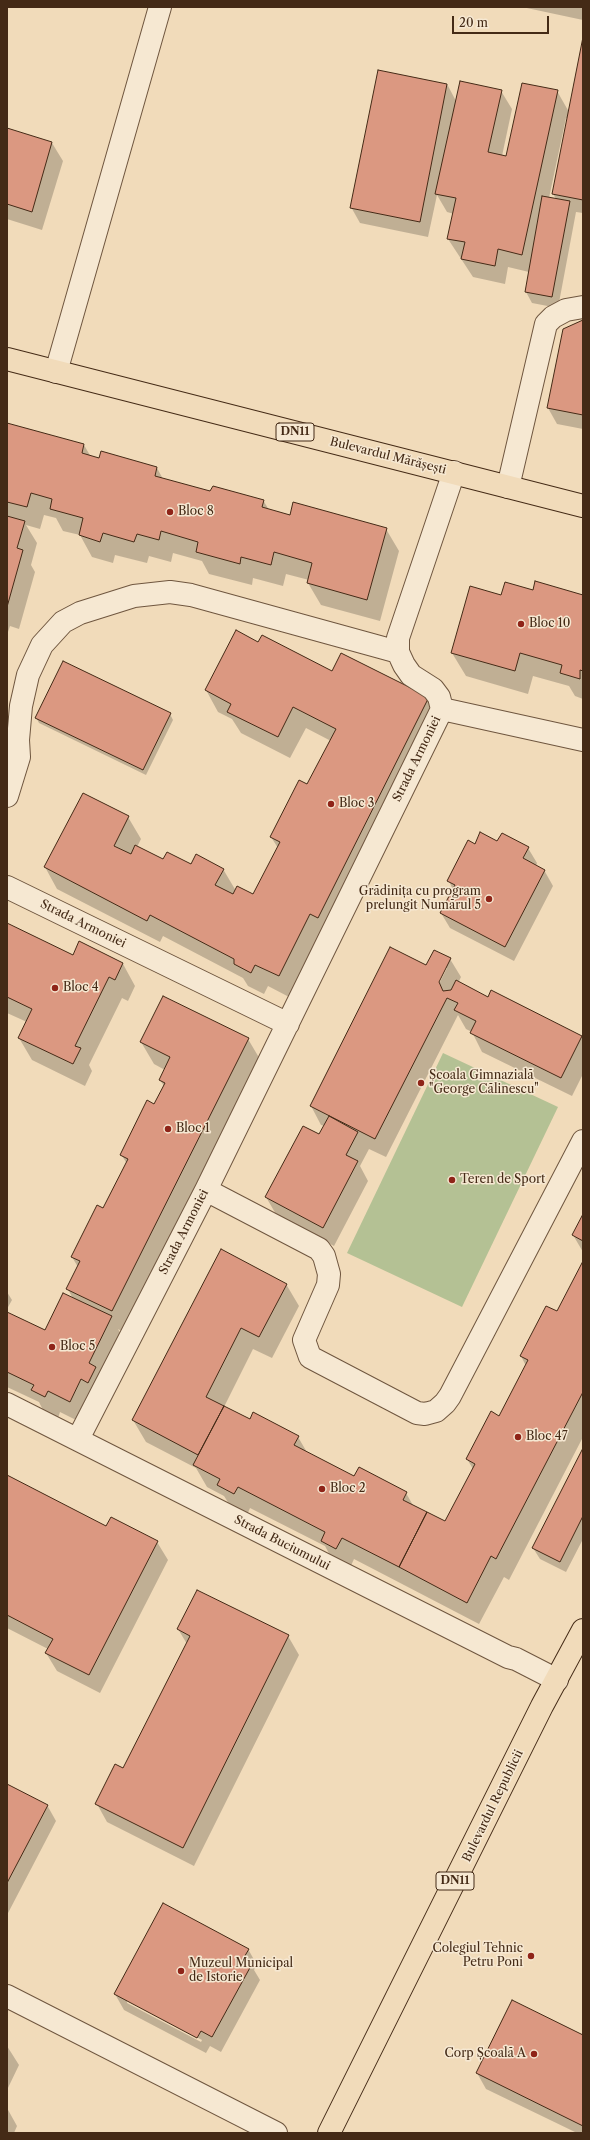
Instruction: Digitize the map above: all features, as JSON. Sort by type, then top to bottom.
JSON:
[{"type":"main road","name":"Bulevardul Mărășești","points":[[7,359],[583,506]]},
{"type":"main road","name":"Bulevardul Republicii","points":[[329,2133],[539,1713],[583,1630]]},
{"type":"street","points":[[56,372],[160,7]]},
{"type":"street","points":[[508,487],[546,324],[553,317],[566,310],[583,307]]},
{"type":"street","points":[[7,796],[19,757],[18,740],[21,706],[28,675],[42,645],[63,622],[80,613],[134,596],[170,592],[191,595],[398,652],[398,638],[454,472]]},
{"type":"street","name":"Strada Armoniei","points":[[78,1439],[206,1190],[442,709],[438,697],[433,689],[412,674],[398,652]]},
{"type":"street","points":[[442,709],[583,740]]},
{"type":"street","name":"Strada Armoniei","points":[[7,887],[288,1024]]},
{"type":"street","points":[[206,1190],[318,1249],[324,1256],[329,1274],[328,1285],[304,1340],[310,1357],[417,1413],[425,1414],[436,1411],[450,1396],[583,1141]]},
{"type":"street","name":"Strada Buciumului","points":[[7,1404],[508,1658],[516,1659],[557,1680]]},
{"type":"street","points":[[7,1996],[276,2133]]},
{"type":"green space","name":"Teren de Sport","points":[[443,1053],[558,1107],[462,1307],[347,1253]]},
{"type":"building","points":[[583,37],[583,200],[552,194]]},
{"type":"building","points":[[378,70],[447,84],[420,222],[350,208]]},
{"type":"building","points":[[460,81],[502,90],[488,152],[506,156],[522,83],[558,90],[522,255],[498,249],[495,266],[461,259],[465,242],[447,239],[456,198],[435,194]]},
{"type":"building","points":[[7,128],[52,142],[32,212],[7,204]]},
{"type":"building","points":[[542,196],[570,201],[552,297],[525,292]]},
{"type":"building","points":[[583,320],[583,415],[547,408],[563,329]]},
{"type":"building","name":"Bloc 8","points":[[7,423],[84,444],[82,453],[99,458],[101,451],[157,467],[155,476],[210,491],[213,486],[264,500],[262,507],[290,515],[293,502],[387,528],[367,600],[307,583],[312,563],[274,552],[271,565],[241,557],[240,564],[196,552],[198,542],[161,531],[159,540],[137,534],[134,542],[103,533],[100,542],[79,535],[83,518],[50,509],[52,499],[31,493],[27,507],[7,502]]},
{"type":"building","points":[[7,516],[25,521],[17,548],[23,550],[7,607]]},
{"type":"building","name":"Bloc 10","points":[[535,581],[583,595],[583,671],[580,670],[580,679],[560,673],[562,665],[520,653],[515,671],[451,653],[470,586],[501,595],[505,582],[533,590]]},
{"type":"building","name":"Bloc 3","points":[[236,630],[258,642],[262,635],[332,671],[341,653],[429,697],[318,918],[310,914],[279,976],[255,965],[251,973],[234,964],[234,959],[150,915],[147,921],[44,867],[83,793],[129,816],[114,846],[131,854],[135,845],[163,859],[167,852],[191,864],[196,854],[224,869],[215,885],[233,894],[237,886],[253,894],[280,842],[270,837],[299,780],[307,784],[336,729],[293,707],[278,737],[227,712],[231,704],[205,690]]},
{"type":"building","points":[[63,661],[171,713],[143,770],[35,718]]},
{"type":"building","name":"Grădinița cu program prelungit Numărul 5","points":[[480,832],[497,841],[502,833],[529,847],[523,858],[545,870],[505,947],[440,913],[455,885],[447,881],[468,840],[475,844]]},
{"type":"building","name":"Bloc 4","points":[[7,923],[73,955],[79,941],[123,963],[115,980],[109,977],[75,1046],[81,1048],[73,1064],[18,1038],[32,1009],[7,997]]},
{"type":"building","points":[[390,947],[426,965],[434,950],[451,958],[439,982],[443,991],[451,990],[456,980],[488,997],[491,990],[582,1036],[561,1078],[470,1033],[476,1021],[454,1010],[458,1003],[447,998],[375,1139],[310,1106]]},
{"type":"building","name":"Bloc 1","points":[[163,996],[249,1038],[112,1311],[66,1289],[80,1261],[71,1257],[97,1205],[103,1208],[128,1159],[120,1155],[147,1100],[154,1104],[165,1083],[159,1080],[170,1057],[140,1042]]},
{"type":"building","points":[[329,1116],[358,1132],[346,1155],[358,1161],[323,1228],[265,1197],[303,1126],[319,1134]]},
{"type":"building","points":[[583,1214],[583,1241],[572,1235]]},
{"type":"building","points":[[221,1249],[287,1284],[259,1337],[241,1328],[206,1397],[224,1406],[198,1455],[132,1420]]},
{"type":"building","name":"Bloc 47","points":[[583,1261],[583,1392],[496,1559],[491,1556],[467,1603],[399,1567],[427,1512],[445,1521],[475,1464],[466,1459],[491,1411],[499,1416],[528,1360],[520,1356],[546,1306],[557,1311]]},
{"type":"building","name":"Bloc 5","points":[[63,1293],[112,1316],[89,1363],[96,1367],[88,1383],[81,1379],[70,1402],[48,1391],[45,1397],[31,1390],[34,1385],[7,1372],[7,1312],[45,1330]]},
{"type":"building","name":"Bloc 2","points":[[224,1406],[250,1419],[253,1412],[299,1436],[294,1445],[354,1476],[359,1467],[407,1492],[403,1500],[427,1512],[399,1567],[342,1538],[336,1549],[321,1541],[325,1532],[238,1487],[234,1494],[217,1485],[220,1479],[193,1465]]},
{"type":"building","points":[[583,1448],[583,1516],[560,1562],[532,1548]]},
{"type":"building","points":[[7,1475],[106,1526],[111,1517],[158,1541],[89,1675],[45,1653],[53,1639],[7,1615]]},
{"type":"building","points":[[197,1590],[289,1635],[183,1848],[95,1804],[115,1764],[123,1768],[190,1636],[177,1629]]},
{"type":"building","points":[[7,1784],[48,1805],[7,1883]]},
{"type":"building","points":[[163,1903],[249,1949],[243,1959],[252,1964],[212,2037],[201,2031],[197,2038],[114,1994]]},
{"type":"building","name":"Corp Școală A","points":[[512,2000],[583,2035],[583,2126],[476,2073]]},
{"type":"place","name":"Bloc 8","points":[[170,512]]},
{"type":"place","name":"Bloc 10","points":[[521,624]]},
{"type":"place","name":"Bloc 3","points":[[331,804]]},
{"type":"place","name":"Grădinița cu program prelungit Numărul 5","points":[[489,899]]},
{"type":"place","name":"Bloc 4","points":[[55,988]]},
{"type":"place","name":"Școala Gimnazială \"George Călinescu\"","points":[[421,1083]]},
{"type":"place","name":"Bloc 1","points":[[168,1129]]},
{"type":"place","name":"Teren de Sport","points":[[452,1180]]},
{"type":"place","name":"Bloc 5","points":[[52,1347]]},
{"type":"place","name":"Bloc 47","points":[[518,1437]]},
{"type":"place","name":"Bloc 2","points":[[322,1489]]},
{"type":"place","name":"Colegiul Tehnic Petru Poni","points":[[531,1956]]},
{"type":"place","name":"Muzeul Municipal de Istorie","points":[[181,1971]]},
{"type":"place","name":"Corp Școală A","points":[[534,2054]]}]
